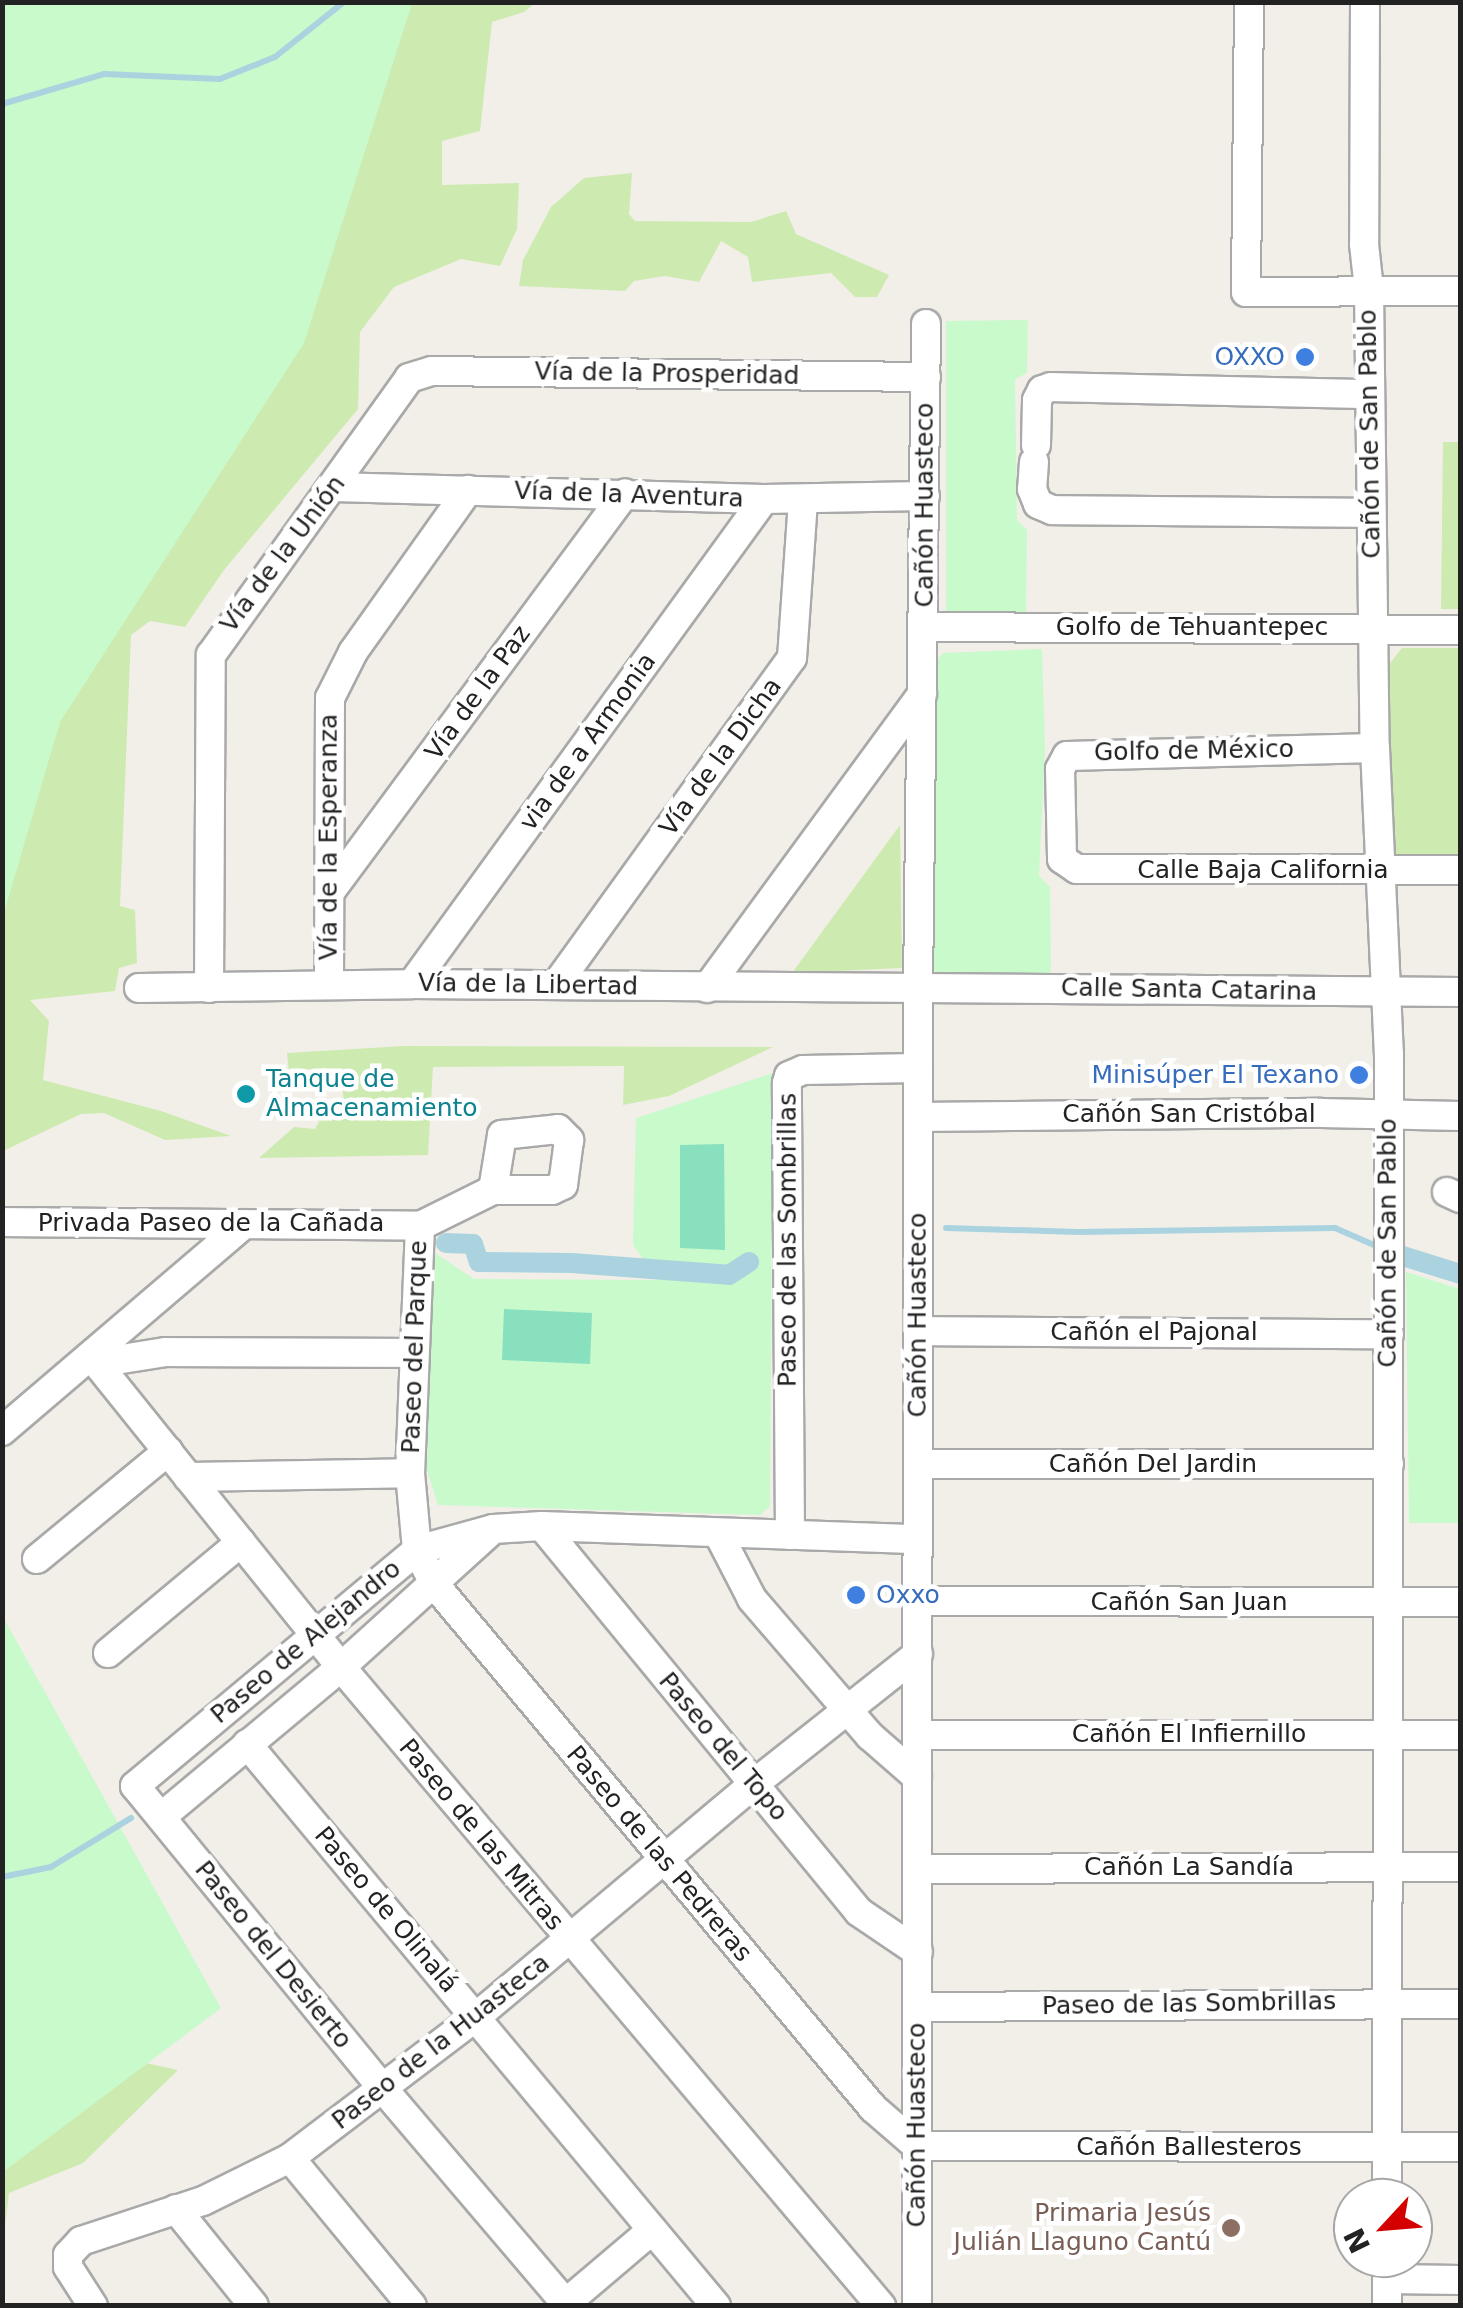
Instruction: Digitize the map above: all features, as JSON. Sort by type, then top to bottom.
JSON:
[{"type":"street","points":[[1249,2],[1246,292],[1460,291]]},
{"type":"street","name":"Cañón de San Pablo","points":[[1365,2],[1364,244],[1369,289],[1372,628],[1387,992],[1391,1602],[1387,2178]]},
{"type":"street","name":"Cañón Huasteco","points":[[917,2306],[918,988],[926,324]]},
{"type":"street","name":"Vía de la Prosperidad","points":[[410,378],[432,371],[926,377]]},
{"type":"street","name":"Vía de la Unión","points":[[210,988],[211,655],[410,378]]},
{"type":"street","points":[[1370,394],[1051,386],[1042,390],[1037,400],[1032,489],[1038,504],[1052,510],[1371,513]]},
{"type":"street","name":"Vía de la Aventura","points":[[334,487],[803,500],[924,496]]},
{"type":"street","name":"Vía de la Esperanza","points":[[329,986],[330,698],[353,652],[468,490]]},
{"type":"street","name":"Vía de la Paz","points":[[330,892],[625,494]]},
{"type":"street","name":"via de a Armonia","points":[[412,984],[764,499]]},
{"type":"street","name":"Vía de la Dicha","points":[[556,985],[792,658],[803,500]]},
{"type":"street","name":"Golfo de Tehuantepec","points":[[924,627],[1460,630]]},
{"type":"street","points":[[707,988],[922,694]]},
{"type":"street","name":"Golfo de México","points":[[1066,865],[1060,852],[1059,806],[1060,769],[1067,756],[1375,748]]},
{"type":"street","name":"Calle Baja California","points":[[1066,865],[1077,869],[1460,870]]},
{"type":"street","name":"Vía de la Libertad","points":[[139,988],[412,984],[918,988]]},
{"type":"street","name":"Calle Santa Catarina","points":[[918,988],[1460,992]]},
{"type":"street","name":"Paseo de las Sombrillas","points":[[790,1535],[787,1082],[789,1076],[803,1070],[918,1068]]},
{"type":"street","name":"Cañón San Cristóbal","points":[[918,1117],[1460,1116]]},
{"type":"street","name":"Paseo del Parque","points":[[416,1550],[410,1472],[420,1226],[493,1190]]},
{"type":"street","name":"Privada Paseo de la Cañada","points":[[2,1222],[420,1226]]},
{"type":"street","points":[[2,1431],[94,1359],[244,1224]]},
{"type":"street","name":"Cañón el Pajonal","points":[[918,1331],[1389,1334]]},
{"type":"street","points":[[94,1359],[166,1352],[413,1353]]},
{"type":"street","name":"Paseo de las Mitras","points":[[94,1359],[314,1635],[881,2306]]},
{"type":"street","points":[[37,1559],[168,1452]]},
{"type":"street","name":"Cañón Del Jardin","points":[[918,1464],[1389,1464]]},
{"type":"street","points":[[188,1477],[410,1472]]},
{"type":"street","name":"Paseo de Alejandro","points":[[135,1786],[416,1550],[493,1529],[542,1526],[918,1538]]},
{"type":"street","name":"Paseo del Topo","points":[[542,1526],[603,1606],[860,1912],[918,1952]]},
{"type":"street","name":"Paseo de Alejandro","points":[[160,1817],[435,1586],[493,1529]]},
{"type":"street","points":[[718,1533],[752,1600],[870,1736],[916,1777]]},
{"type":"street","points":[[108,1653],[241,1542]]},
{"type":"street","name":"Paseo de las Pedreras","points":[[416,1550],[435,1586],[852,2086],[917,2146]]},
{"type":"street","name":"Cañón San Juan","points":[[918,1601],[1460,1602]]},
{"type":"street","name":"Paseo de la Huasteca","points":[[94,2306],[74,2280],[68,2255],[81,2242],[238,2188],[290,2158],[476,2017],[755,1783],[918,1654]]},
{"type":"street","name":"Cañón El Infiernillo","points":[[918,1735],[1460,1734]]},
{"type":"street","name":"Paseo de Olinalá","points":[[247,1744],[716,2306]]},
{"type":"street","name":"Paseo del Desierto","points":[[135,1786],[384,2090],[567,2304]]},
{"type":"street","name":"Cañón La Sandía","points":[[918,1869],[1460,1867]]},
{"type":"street","name":"Paseo de las Sombrillas","points":[[917,2007],[1460,2004]]},
{"type":"street","name":"Cañón Ballesteros","points":[[917,2146],[1460,2147]]},
{"type":"street","points":[[290,2158],[412,2306]]},
{"type":"street","points":[[176,2209],[254,2306]]},
{"type":"street","points":[[567,2304],[652,2230]]},
{"type":"street","points":[[1387,2281],[1460,2280]]},
{"type":"green space","points":[[3,2],[412,3],[304,343],[60,722],[3,916]]},
{"type":"green space","points":[[364,3],[535,3],[524,12],[492,22],[480,131],[442,141],[442,185],[519,183],[517,229],[500,266],[461,259],[394,287],[360,332],[358,409],[224,570],[185,627],[150,621],[131,635],[120,906],[135,910],[137,963],[119,968],[115,991],[30,1000],[49,1021],[43,1080],[161,1111],[231,1136],[165,1140],[104,1113],[81,1114],[3,1151],[3,121]]},
{"type":"green space","points":[[632,173],[629,214],[635,221],[751,222],[786,211],[796,234],[889,275],[877,297],[855,297],[831,273],[752,282],[748,257],[721,241],[699,282],[665,276],[634,281],[625,291],[519,286],[523,260],[551,207],[584,178]]},
{"type":"green space","points":[[1028,320],[1027,373],[1015,379],[1017,520],[1027,530],[1026,612],[946,613],[946,321]]},
{"type":"green space","points":[[1443,442],[1460,442],[1460,609],[1441,609]]},
{"type":"green space","points":[[1402,648],[1460,648],[1460,859],[1399,859],[1393,852],[1386,668]]},
{"type":"green space","points":[[1042,649],[1045,748],[1039,876],[1050,887],[1051,977],[937,973],[929,962],[938,659],[943,653]]},
{"type":"green space","points":[[900,825],[902,968],[792,973]]},
{"type":"green space","points":[[404,1046],[773,1047],[669,1096],[623,1105],[624,1066],[433,1067],[428,1155],[259,1158],[294,1127],[315,1129],[324,1112],[344,1109],[342,1075],[307,1069],[289,1074],[287,1053]]},
{"type":"green space","points":[[773,1073],[770,1506],[760,1515],[438,1505],[427,1470],[432,1251],[474,1279],[658,1280],[633,1245],[636,1118]]},
{"type":"green space","points":[[724,1144],[725,1250],[680,1248],[680,1145]]},
{"type":"green space","points":[[1406,1272],[1460,1289],[1460,1523],[1409,1523]]},
{"type":"green space","points":[[504,1309],[592,1313],[590,1364],[502,1360]]},
{"type":"green space","points":[[2,1615],[221,2008],[3,2172],[2,2172]]},
{"type":"green space","points":[[3,1939],[58,2044],[178,2070],[83,2163],[9,2193],[3,2242]]},
{"type":"waterway","points":[[2,104],[104,74],[220,79],[275,57],[344,2]]},
{"type":"waterway","points":[[946,1228],[1079,1232],[1335,1228],[1381,1248]]},
{"type":"waterway","points":[[446,1243],[473,1244],[479,1262],[571,1263],[729,1275],[749,1262]]},
{"type":"waterway","points":[[1390,1252],[1460,1274]]},
{"type":"waterway","points":[[2,1877],[51,1867],[131,1818]]},
{"type":"place","name":"OXXO","points":[[1305,357]]},
{"type":"place","name":"Minisúper El Texano","points":[[1359,1075]]},
{"type":"place","name":"Tanque de Almacenamiento","points":[[246,1094]]},
{"type":"place","name":"Oxxo","points":[[856,1595]]},
{"type":"place","name":"Primaria Jesús Julián Llaguno Cantú","points":[[1231,2228]]}]
